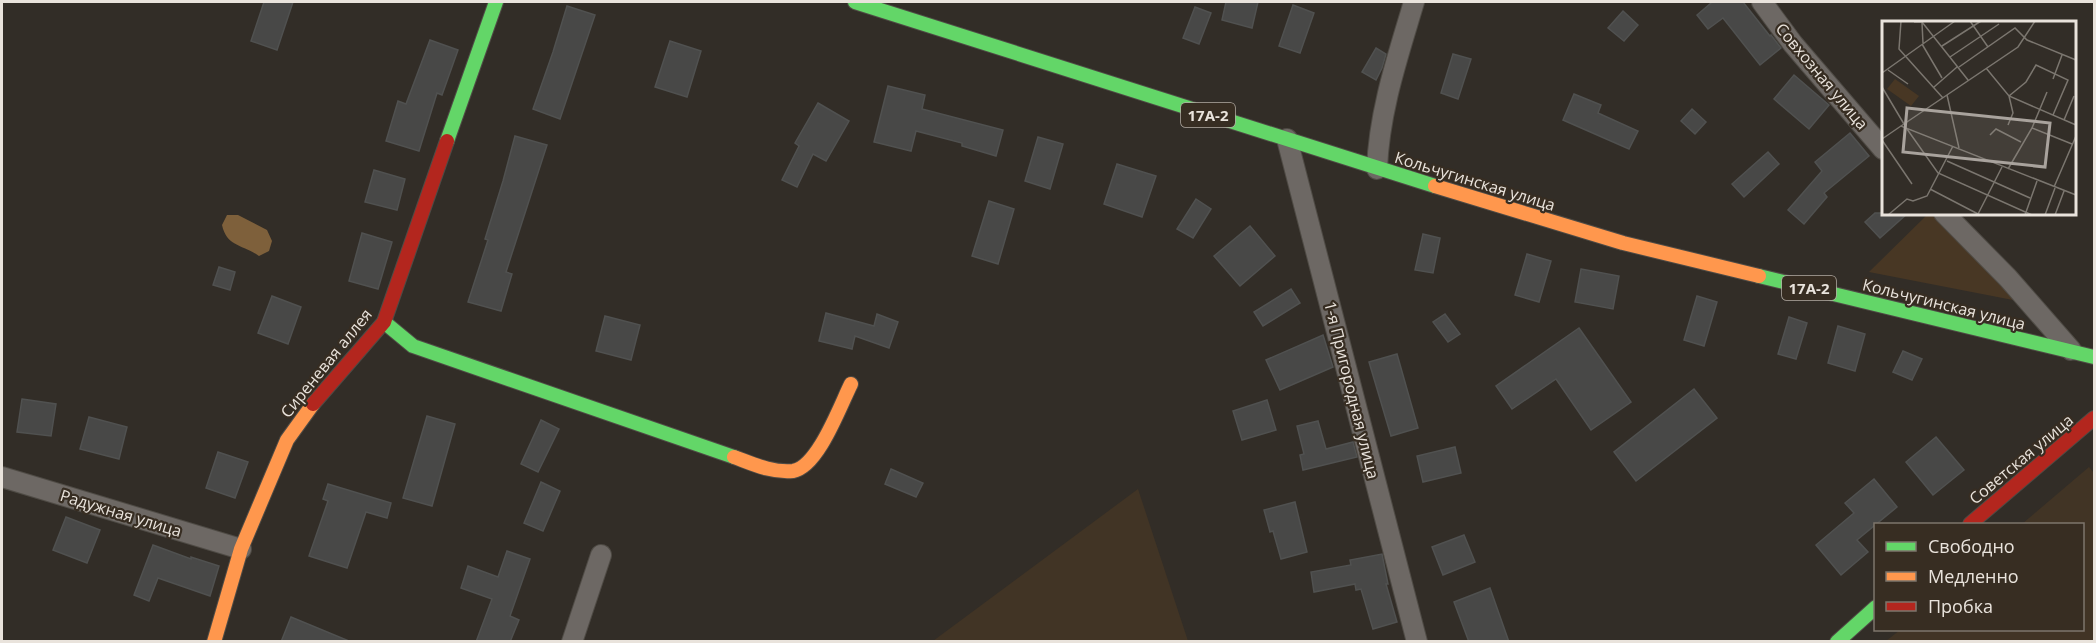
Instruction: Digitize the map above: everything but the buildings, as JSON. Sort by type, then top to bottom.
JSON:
[{"type":"street","name":"Сиреневая аллея","points":[[214,642],[241,549],[287,440],[308,410],[384,321],[496,2]]},
{"type":"street","name":"Кольчугинская улица","points":[[855,2],[1377,169],[1623,243],[2094,357]]},
{"type":"street","points":[[1377,169],[1378,136],[1392,76],[1414,2]]},
{"type":"street","name":"Совхозная улица","points":[[1762,2],[1793,44],[1882,148]]},
{"type":"street","name":"1-я Пригородная улица","points":[[1287,139],[1417,642]]},
{"type":"street","points":[[1945,214],[2008,278],[2073,352]]},
{"type":"street","points":[[384,321],[413,346],[771,470],[802,469],[812,459],[851,384]]},
{"type":"street","name":"Советская улица","points":[[1972,523],[2094,418]]},
{"type":"street","name":"Радужная улица","points":[[2,477],[241,549]]},
{"type":"street","points":[[572,642],[601,555]]},
{"type":"street","points":[[1837,642],[1874,608]]},
{"type":"shaded area","points":[[1928,214],[1933,214],[2018,301],[1869,272]]},
{"type":"shaded area","points":[[227,215],[238,215],[267,230],[272,241],[269,251],[259,256],[231,241],[222,225]]},
{"type":"shaded area","points":[[2089,467],[2094,473],[2094,641],[1886,641],[1899,631],[2084,631],[2084,523],[2023,523]]},
{"type":"shaded area","points":[[1138,489],[1188,641],[933,641]]},
{"type":"traffic: fast","points":[[447,141],[496,2]]},
{"type":"traffic: fast","points":[[855,2],[1435,186]]},
{"type":"traffic: fast","points":[[1759,276],[2094,357]]},
{"type":"traffic: fast","points":[[384,322],[413,346],[734,457]]},
{"type":"traffic: fast","points":[[1837,642],[1874,609]]},
{"type":"traffic: slow","points":[[1435,186],[1623,243],[1759,276]]},
{"type":"traffic: slow","points":[[734,457],[778,471],[793,471],[802,467],[819,448],[851,384]]},
{"type":"traffic: slow","points":[[214,642],[241,549],[287,440],[313,404]]},
{"type":"traffic: jam","points":[[313,404],[384,322],[447,141]]},
{"type":"traffic: jam","points":[[1971,523],[2094,418]]}]
